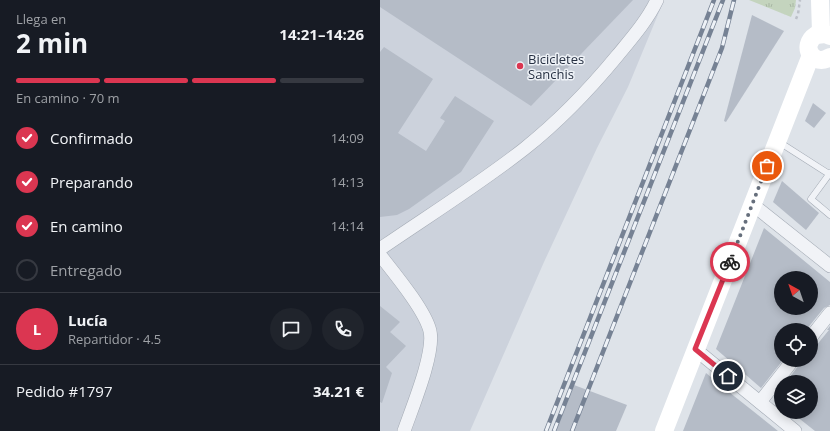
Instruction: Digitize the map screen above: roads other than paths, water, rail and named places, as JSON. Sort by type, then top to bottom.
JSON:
[{"type":"street","points":[[380,250],[524,149],[553,124],[610,65],[633,37],[657,0]]},
{"type":"street","points":[[820,0],[828,35],[816,34],[808,46],[811,55],[819,60],[830,57]]},
{"type":"street","points":[[664,431],[811,55]]},
{"type":"street","points":[[752,204],[830,266]]},
{"type":"street","points":[[380,255],[422,312],[430,332],[431,341],[428,358],[404,431]]},
{"type":"street","points":[[818,328],[830,313]]},
{"type":"street","points":[[695,349],[795,431]]},
{"type":"street","points":[[760,402],[788,367]]},
{"type":"lane","points":[[777,141],[830,174],[811,199],[830,215]]},
{"type":"railway","points":[[546,431],[714,0]]},
{"type":"railway","points":[[554,431],[723,0]]},
{"type":"railway","points":[[572,431],[722,48],[734,0]]},
{"type":"place","name":"Bicicletes Sanchis","points":[[520,66]]}]
